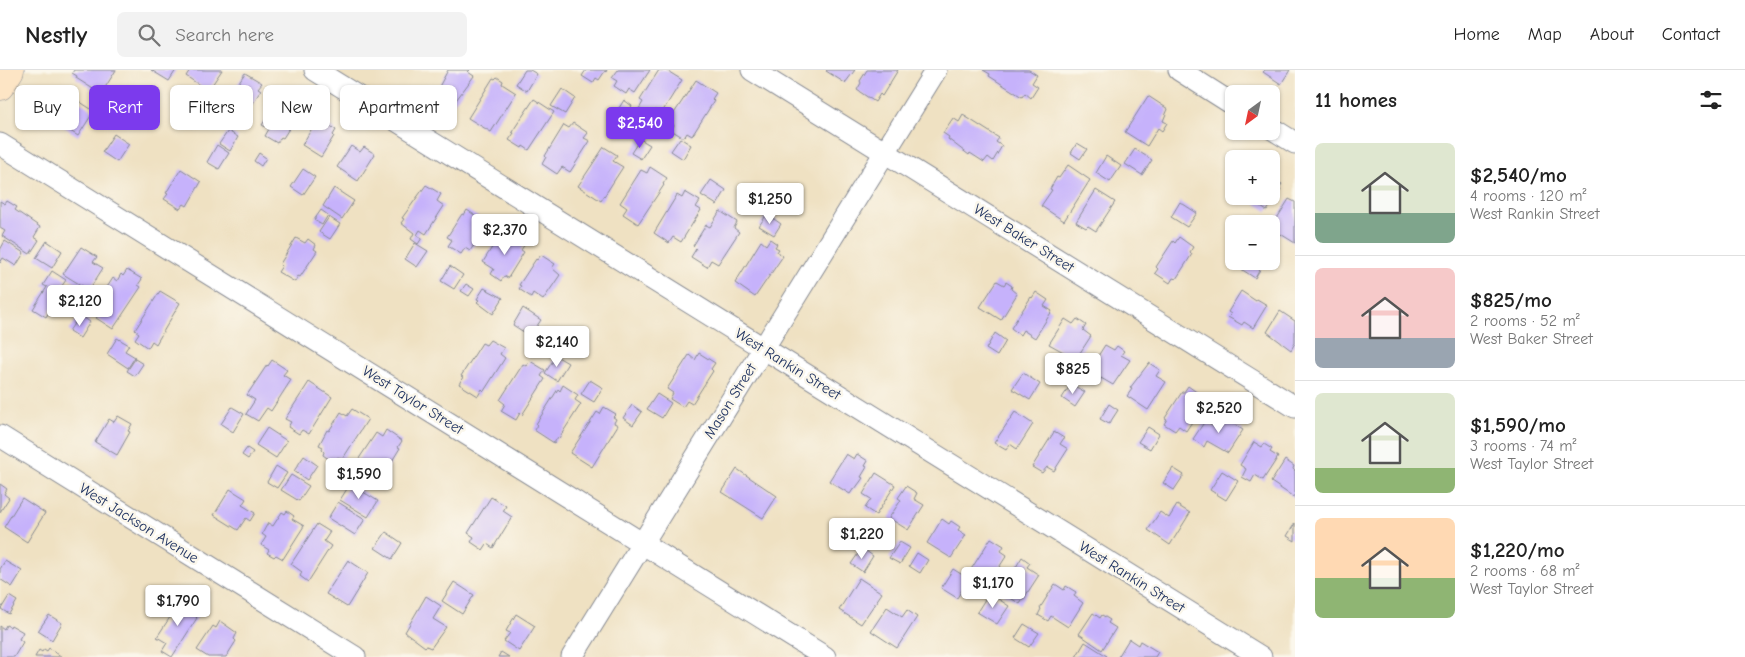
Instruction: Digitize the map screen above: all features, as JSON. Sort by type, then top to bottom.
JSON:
[{"type":"street","points":[[0,86],[10,70]]},
{"type":"street","name":"West Rankin Street","points":[[315,70],[1261,657]]},
{"type":"street","name":"West Baker Street","points":[[752,70],[1295,407]]},
{"type":"street","name":"Mason Street","points":[[572,657],[936,70]]},
{"type":"street","points":[[1179,70],[1225,99]]},
{"type":"street","points":[[1280,134],[1295,143]]},
{"type":"street","name":"West Taylor Street","points":[[0,144],[825,657]]},
{"type":"street","name":"West Jackson Avenue","points":[[0,436],[355,657]]},
{"type":"building","points":[[74,70],[116,70],[107,85],[89,86],[72,73]]},
{"type":"building","points":[[151,70],[176,70],[169,81]]},
{"type":"building","points":[[190,70],[222,70],[212,85],[199,85],[186,76]]},
{"type":"building","points":[[448,70],[470,70],[468,72],[474,76],[457,99],[457,85],[440,85]]},
{"type":"building","points":[[525,70],[530,70],[537,74],[527,91],[516,84]]},
{"type":"building","points":[[586,70],[607,70],[599,80],[596,78],[593,83],[582,76]]},
{"type":"building","points":[[618,70],[650,70],[635,93],[629,89],[626,94],[614,86],[617,81],[612,78]]},
{"type":"building","points":[[659,70],[666,70],[682,80],[661,114],[655,110],[651,117],[639,109],[643,102],[640,100]]},
{"type":"building","points":[[827,70],[855,70],[845,83]]},
{"type":"building","points":[[867,70],[898,70],[882,96],[880,94],[875,102],[857,90]]},
{"type":"building","points":[[983,70],[1029,70],[1037,75],[1032,83],[1038,87],[1031,98],[1025,93],[1022,97],[989,76],[990,74]]},
{"type":"building","points":[[1265,70],[1290,70],[1281,84],[1263,72]]},
{"type":"building","points":[[245,73],[262,83],[258,88],[261,90],[253,103],[253,85],[237,85]]},
{"type":"building","points":[[497,77],[503,81],[502,84],[516,93],[491,132],[468,118],[493,78]]},
{"type":"building","points":[[696,80],[716,93],[712,99],[714,101],[692,136],[687,133],[684,138],[671,130],[674,125],[669,121]]},
{"type":"building","points":[[562,89],[575,98],[565,114],[551,106]]},
{"type":"building","points":[[1148,96],[1168,109],[1163,121],[1167,123],[1162,131],[1158,128],[1147,146],[1125,132]]},
{"type":"building","points":[[534,99],[554,112],[529,150],[509,140],[514,133],[512,132]]},
{"type":"building","points":[[624,100],[632,106],[622,121],[614,116]]},
{"type":"building","points":[[79,101],[89,108],[89,119],[78,136],[69,130],[79,130]]},
{"type":"building","points":[[963,115],[999,138],[996,142],[1002,146],[993,161],[988,157],[984,162],[970,153],[969,155],[943,133],[953,118],[959,122]]},
{"type":"building","points":[[573,123],[588,133],[584,138],[590,141],[570,172],[562,167],[557,174],[542,164],[564,125],[569,128]]},
{"type":"building","points":[[330,126],[336,130],[321,157],[302,145],[311,130],[330,130]]},
{"type":"building","points":[[268,130],[288,130],[277,143],[265,136]]},
{"type":"building","points":[[228,131],[238,137],[230,151],[219,144]]},
{"type":"building","points":[[114,134],[129,144],[117,162],[102,152]]},
{"type":"building","points":[[680,138],[691,145],[683,159],[671,151]]},
{"type":"building","points":[[640,139],[650,145],[641,159],[631,153]]},
{"type":"building","points":[[1077,143],[1087,149],[1080,159],[1071,153]]},
{"type":"building","points":[[217,145],[229,153],[219,169],[207,162]]},
{"type":"building","points":[[351,146],[360,152],[364,147],[375,154],[358,181],[337,167]]},
{"type":"building","points":[[604,147],[617,155],[613,161],[623,167],[601,201],[578,186]]},
{"type":"building","points":[[1135,149],[1152,160],[1142,175],[1125,164]]},
{"type":"building","points":[[259,153],[266,158],[261,166],[254,161]]},
{"type":"building","points":[[1106,156],[1121,166],[1110,182],[1096,173]]},
{"type":"building","points":[[1068,165],[1090,180],[1064,221],[1041,206],[1052,190],[1050,189],[1057,177],[1059,178]]},
{"type":"building","points":[[650,167],[667,178],[638,224],[623,214],[627,208],[620,203],[641,170],[647,173]]},
{"type":"building","points":[[181,169],[201,182],[187,206],[184,204],[180,209],[164,199]]},
{"type":"building","points":[[303,169],[315,177],[303,195],[291,187]]},
{"type":"building","points":[[711,180],[726,190],[717,205],[701,195]]},
{"type":"building","points":[[426,185],[441,194],[437,201],[444,206],[426,234],[420,230],[417,235],[422,238],[418,244],[411,239],[414,233],[401,223],[404,219],[402,218]]},
{"type":"building","points":[[334,188],[354,201],[342,219],[323,206]]},
{"type":"building","points":[[1096,190],[1115,202],[1096,231],[1076,222]]},
{"type":"building","points":[[685,192],[700,201],[696,207],[701,210],[681,242],[673,237],[669,243],[654,233],[677,195],[682,198]]},
{"type":"building","points":[[1289,199],[1295,202],[1295,243],[1280,234],[1279,215]]},
{"type":"building","points":[[0,201],[5,204],[7,201],[17,207],[15,210],[40,227],[34,237],[39,240],[30,254],[2,236],[5,231],[0,228]]},
{"type":"building","points":[[1180,202],[1197,213],[1187,227],[1171,217]]},
{"type":"building","points":[[1258,205],[1271,205],[1267,211]]},
{"type":"building","points":[[321,210],[328,215],[322,225],[314,220]]},
{"type":"building","points":[[467,210],[485,222],[482,227],[485,228],[470,251],[465,248],[461,254],[448,246],[452,240],[447,237],[462,214],[464,215]]},
{"type":"building","points":[[720,211],[737,222],[734,228],[739,232],[718,264],[711,260],[707,267],[691,257],[696,249],[693,246],[706,225],[710,227]]},
{"type":"building","points":[[767,214],[781,224],[774,235],[759,226]]},
{"type":"building","points":[[329,217],[340,224],[330,239],[319,232]]},
{"type":"building","points":[[505,232],[525,244],[521,250],[524,252],[508,278],[504,276],[501,281],[491,274],[494,269],[483,262],[499,236],[501,237]]},
{"type":"building","points":[[1179,237],[1193,247],[1190,252],[1192,254],[1176,279],[1173,278],[1170,283],[1155,273],[1158,269],[1156,267],[1173,241],[1175,243]]},
{"type":"building","points":[[296,238],[305,243],[308,239],[316,245],[314,249],[317,251],[295,282],[278,272],[282,266],[280,264]]},
{"type":"building","points":[[770,239],[777,244],[775,247],[779,249],[777,252],[783,256],[755,297],[735,283],[761,241],[766,245]]},
{"type":"building","points":[[5,241],[24,253],[16,266],[3,258],[0,263],[0,250]]},
{"type":"building","points":[[47,241],[62,251],[52,268],[36,258]]},
{"type":"building","points":[[415,243],[428,251],[417,267],[405,259]]},
{"type":"building","points":[[81,247],[97,257],[93,262],[103,268],[89,290],[63,274]]},
{"type":"building","points":[[541,255],[555,264],[552,268],[560,275],[543,300],[533,293],[531,297],[519,289],[521,286],[519,285],[536,259]]},
{"type":"building","points":[[450,266],[463,275],[454,289],[441,281]]},
{"type":"building","points":[[127,270],[142,279],[138,285],[141,287],[113,329],[96,318],[100,313],[93,309],[113,278],[117,281],[121,274],[123,276]]},
{"type":"building","points":[[1243,270],[1260,270],[1255,278]]},
{"type":"building","points":[[52,271],[66,280],[57,293],[60,295],[46,317],[33,309],[47,287],[43,285]]},
{"type":"building","points":[[997,281],[1004,285],[1006,282],[1012,286],[1011,289],[1017,294],[1001,320],[980,307]]},
{"type":"building","points":[[466,284],[474,289],[469,296],[461,291]]},
{"type":"building","points":[[484,288],[503,298],[493,314],[477,302]]},
{"type":"building","points":[[160,291],[180,303],[156,344],[152,341],[148,348],[135,339],[139,333],[135,330]]},
{"type":"building","points":[[1241,291],[1256,301],[1257,299],[1267,305],[1253,328],[1244,322],[1242,325],[1228,317],[1231,314],[1228,312]]},
{"type":"building","points":[[1036,292],[1048,300],[1044,306],[1052,311],[1035,338],[1023,330],[1020,335],[1011,328]]},
{"type":"building","points":[[523,308],[541,320],[530,336],[513,325]]},
{"type":"building","points":[[1280,311],[1295,321],[1295,343],[1291,350],[1267,332]]},
{"type":"building","points":[[80,315],[90,322],[80,338],[69,331]]},
{"type":"building","points":[[1065,319],[1073,324],[1077,319],[1086,325],[1083,330],[1091,336],[1076,359],[1049,344]]},
{"type":"building","points":[[995,333],[1006,341],[997,356],[986,349]]},
{"type":"building","points":[[117,338],[129,345],[125,351],[135,357],[128,368],[107,354]]},
{"type":"building","points":[[490,340],[504,348],[500,354],[505,358],[484,391],[482,389],[478,396],[459,384],[463,377],[461,376],[482,343],[486,345]]},
{"type":"building","points":[[1105,345],[1114,350],[1117,346],[1124,351],[1121,355],[1130,360],[1113,385],[1101,378],[1099,382],[1092,377],[1095,374],[1089,370]]},
{"type":"building","points":[[699,353],[715,363],[711,369],[713,371],[692,404],[687,401],[683,407],[670,399],[673,393],[667,389],[689,355],[695,360]]},
{"type":"building","points":[[556,356],[568,363],[557,381],[545,373]]},
{"type":"building","points":[[135,359],[143,364],[135,376],[127,371]]},
{"type":"building","points":[[272,360],[287,370],[283,375],[291,380],[271,411],[267,408],[258,421],[246,414],[255,400],[247,395]]},
{"type":"building","points":[[530,361],[545,370],[541,376],[545,379],[522,415],[520,413],[516,420],[501,411],[505,404],[500,400],[523,364],[526,366]]},
{"type":"building","points":[[1149,363],[1160,370],[1156,376],[1166,382],[1148,410],[1127,396],[1132,389],[1130,388]]},
{"type":"building","points":[[1023,373],[1040,384],[1030,400],[1012,389]]},
{"type":"building","points":[[590,380],[603,388],[594,402],[581,394]]},
{"type":"building","points":[[309,382],[332,397],[309,434],[302,430],[299,434],[288,427],[291,422],[285,419]]},
{"type":"building","points":[[1071,384],[1085,392],[1075,407],[1062,398]]},
{"type":"building","points":[[563,385],[578,395],[575,400],[581,404],[554,443],[534,430],[558,389],[560,391]]},
{"type":"building","points":[[1188,386],[1202,396],[1198,402],[1203,405],[1186,431],[1179,426],[1175,431],[1164,424],[1167,419],[1165,418]]},
{"type":"building","points":[[657,394],[671,403],[662,418],[647,409]]},
{"type":"building","points":[[1109,404],[1118,410],[1109,424],[1100,419]]},
{"type":"building","points":[[632,405],[642,412],[633,425],[623,418]]},
{"type":"building","points":[[232,407],[244,414],[233,432],[221,424]]},
{"type":"building","points":[[604,407],[616,414],[613,417],[616,419],[614,423],[618,425],[592,467],[570,453],[597,412],[600,414]]},
{"type":"building","points":[[352,409],[368,419],[342,460],[338,457],[334,463],[323,455],[323,447],[319,445],[327,430],[329,431],[341,412],[347,416]]},
{"type":"building","points":[[1015,412],[1033,424],[1017,449],[1010,444],[1006,450],[994,443]]},
{"type":"building","points":[[118,416],[132,424],[128,431],[130,432],[117,455],[95,442],[109,419],[114,422]]},
{"type":"building","points":[[1221,416],[1243,430],[1228,453],[1207,441],[1204,447],[1193,439],[1205,421],[1214,427]]},
{"type":"building","points":[[1148,427],[1159,434],[1150,449],[1138,442]]},
{"type":"building","points":[[267,428],[287,441],[276,458],[256,445]]},
{"type":"building","points":[[386,430],[402,441],[398,447],[400,448],[381,479],[378,477],[375,482],[356,470],[360,465],[356,463],[376,433],[382,437]]},
{"type":"building","points":[[1054,432],[1064,438],[1060,444],[1068,449],[1054,471],[1047,467],[1042,473],[1032,467]]},
{"type":"building","points":[[1254,442],[1262,447],[1264,444],[1272,449],[1270,452],[1278,457],[1263,480],[1255,475],[1251,482],[1242,477],[1246,469],[1240,465]]},
{"type":"building","points":[[247,448],[253,452],[248,459],[242,455]]},
{"type":"building","points":[[846,454],[854,459],[857,454],[868,461],[861,477],[863,478],[850,494],[829,481]]},
{"type":"building","points":[[304,456],[317,465],[307,480],[294,471]]},
{"type":"building","points":[[1285,460],[1294,466],[1295,498],[1271,482]]},
{"type":"building","points":[[276,466],[287,473],[277,488],[267,482]]},
{"type":"building","points":[[1173,468],[1184,475],[1174,490],[1163,483]]},
{"type":"building","points":[[737,469],[777,496],[763,518],[722,492]]},
{"type":"building","points":[[1222,471],[1238,481],[1226,500],[1210,490]]},
{"type":"building","points":[[876,473],[895,485],[876,515],[865,508],[871,499],[863,494]]},
{"type":"building","points":[[291,475],[309,486],[299,501],[281,490]]},
{"type":"building","points":[[0,484],[7,489],[4,494],[9,498],[0,512]]},
{"type":"building","points":[[350,484],[378,501],[368,517],[340,500]]},
{"type":"building","points":[[906,486],[917,493],[914,499],[924,505],[908,530],[889,518],[901,500],[898,498]]},
{"type":"building","points":[[230,489],[246,499],[242,505],[255,513],[250,521],[246,518],[238,530],[214,515]]},
{"type":"building","points":[[491,497],[506,506],[503,511],[512,517],[493,548],[487,544],[483,550],[471,542],[474,537],[468,533]]},
{"type":"building","points":[[22,498],[45,513],[27,542],[4,527]]},
{"type":"building","points":[[338,502],[365,519],[355,535],[328,518]]},
{"type":"building","points":[[1177,505],[1190,513],[1170,545],[1148,530],[1160,512],[1169,518]]},
{"type":"building","points":[[287,511],[294,516],[292,519],[304,526],[283,559],[267,553],[269,550],[261,545],[266,537],[262,534],[268,523],[273,526],[282,512],[285,514]]},
{"type":"building","points":[[942,519],[949,524],[951,521],[960,527],[958,530],[966,535],[951,558],[927,543]]},
{"type":"building","points":[[1295,523],[1295,541],[1287,536]]},
{"type":"building","points":[[317,524],[330,532],[324,541],[331,546],[308,582],[300,576],[302,572],[291,564]]},
{"type":"building","points":[[386,532],[402,543],[392,559],[375,548]]},
{"type":"building","points":[[991,538],[1004,546],[1001,551],[1007,555],[989,583],[970,571]]},
{"type":"building","points":[[900,542],[910,548],[900,564],[889,558]]},
{"type":"building","points":[[862,548],[873,556],[863,572],[851,564]]},
{"type":"building","points":[[917,553],[928,560],[920,573],[909,566]]},
{"type":"building","points":[[1022,557],[1030,563],[1027,567],[1039,575],[1020,604],[1001,592]]},
{"type":"building","points":[[348,560],[368,573],[347,607],[326,594]]},
{"type":"building","points":[[5,561],[22,571],[12,587],[0,579],[0,569]]},
{"type":"building","points":[[953,569],[969,579],[957,598],[941,588]]},
{"type":"building","points":[[859,578],[882,593],[861,624],[839,610]]},
{"type":"building","points":[[454,582],[474,595],[462,614],[442,601]]},
{"type":"building","points":[[1055,584],[1064,590],[1066,586],[1076,592],[1074,596],[1083,603],[1068,627],[1051,616],[1048,621],[1038,615],[1040,608]]},
{"type":"building","points":[[989,593],[1009,606],[997,624],[977,612]]},
{"type":"building","points":[[9,596],[17,601],[9,614],[1,609]]},
{"type":"building","points":[[426,596],[441,606],[433,619],[446,627],[431,648],[425,647],[405,632]]},
{"type":"building","points":[[183,599],[200,609],[197,618],[172,657],[162,651],[167,643],[157,637]]},
{"type":"building","points":[[887,607],[902,617],[907,610],[917,617],[897,648],[871,631]]},
{"type":"building","points":[[1093,613],[1100,618],[1102,615],[1110,620],[1108,623],[1116,628],[1102,650],[1079,634]]},
{"type":"building","points":[[516,614],[535,626],[519,651],[504,641],[510,633],[506,631]]},
{"type":"building","points":[[49,615],[62,623],[52,640],[38,631]]},
{"type":"building","points":[[220,621],[237,633],[234,639],[236,641],[226,657],[208,657],[197,650],[213,626],[216,628]]},
{"type":"building","points":[[1024,624],[1039,633],[1029,647],[1015,638]]},
{"type":"building","points":[[6,625],[10,627],[11,625],[23,632],[19,639],[23,642],[14,657],[0,657],[0,626],[4,629]]},
{"type":"building","points":[[1129,639],[1138,645],[1140,641],[1158,652],[1155,657],[1118,657]]},
{"type":"building","points":[[1085,642],[1107,656],[1076,657]]},
{"type":"building","points":[[49,648],[62,657],[35,657],[39,650],[42,652],[44,649],[47,651]]},
{"type":"building","points":[[501,652],[509,657],[498,657]]}]
